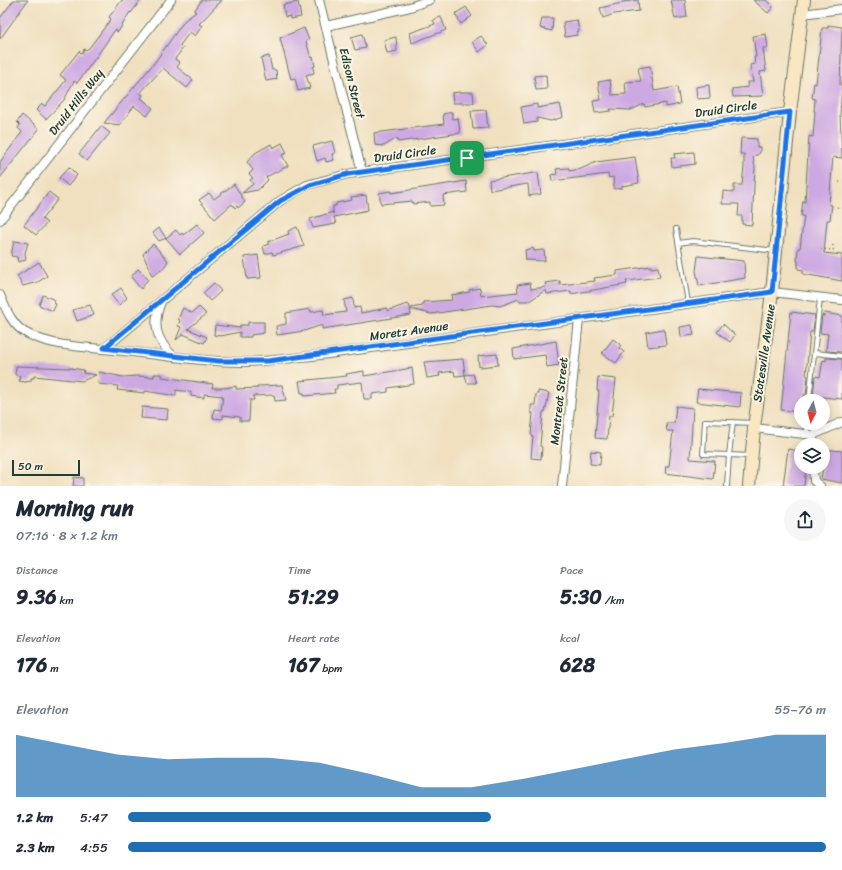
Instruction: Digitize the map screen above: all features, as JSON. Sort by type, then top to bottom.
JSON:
[{"type":"main road","name":"Statesville Avenue","points":[[749,486],[754,425],[772,292],[790,112],[803,5]]},
{"type":"street","name":"Druid Hills Way","points":[[0,220],[171,0]]},
{"type":"street","name":"Edison Street","points":[[319,0],[362,172]]},
{"type":"street","points":[[326,26],[410,7],[429,0]]},
{"type":"street","points":[[803,5],[842,9]]},
{"type":"street","name":"Druid Circle","points":[[104,348],[280,201],[298,190],[328,178],[790,112]]},
{"type":"street","name":"Moretz Avenue","points":[[0,296],[14,322],[27,334],[54,343],[240,362],[268,361],[772,292],[842,300]]},
{"type":"street","points":[[162,300],[156,320],[156,331],[159,340],[173,356]]},
{"type":"street","name":"Montreat Street","points":[[562,486],[579,319]]},
{"type":"street","points":[[754,425],[810,435],[842,422]]},
{"type":"street","points":[[814,474],[814,481],[820,486]]},
{"type":"lane","points":[[676,229],[688,304]]},
{"type":"lane","points":[[678,243],[693,241],[776,251]]},
{"type":"lane","points":[[810,394],[820,298]]},
{"type":"lane","points":[[815,353],[842,356]]},
{"type":"lane","points":[[751,456],[703,454],[705,421],[733,422],[754,425]]},
{"type":"lane","points":[[727,486],[733,422]]},
{"type":"lane","points":[[809,430],[810,435]]},
{"type":"path","points":[[837,207],[842,208]]},
{"type":"path","points":[[821,249],[833,250],[834,245]]},
{"type":"building","points":[[14,0],[28,0],[0,39],[0,18]]},
{"type":"building","points":[[122,0],[141,0],[131,13],[130,12],[118,32],[115,30],[77,83],[74,81],[64,100],[46,119],[36,110],[42,104],[45,106],[66,80],[60,75],[79,51],[82,54],[84,49],[86,50],[89,48],[111,19],[109,17]]},
{"type":"building","points":[[202,0],[222,0],[199,24],[202,26],[195,36],[190,32],[180,45],[183,48],[175,59],[180,63],[177,67],[193,80],[187,88],[163,68],[140,93],[143,95],[141,98],[153,108],[147,116],[134,106],[120,125],[104,123],[155,62],[185,20],[196,12],[194,11]]},
{"type":"building","points":[[638,0],[639,11],[614,14],[603,18],[600,8],[622,2]]},
{"type":"building","points":[[671,0],[685,0],[687,17],[675,19]]},
{"type":"building","points":[[753,0],[766,0],[773,7],[768,13]]},
{"type":"building","points":[[298,2],[301,17],[290,19],[290,16],[285,17],[283,5]]},
{"type":"building","points":[[466,7],[472,16],[461,24],[455,14]]},
{"type":"building","points":[[441,17],[446,30],[412,43],[410,33],[435,24],[433,20]]},
{"type":"building","points":[[542,18],[553,18],[552,31],[540,28]]},
{"type":"building","points":[[577,20],[579,31],[577,32],[577,35],[565,37],[563,22]]},
{"type":"building","points":[[828,25],[842,27],[840,85],[842,85],[840,113],[842,158],[833,157],[829,205],[832,205],[830,220],[827,220],[824,253],[842,255],[842,281],[803,274],[803,270],[798,269],[797,261],[804,216],[801,216],[803,201],[805,202],[809,136],[813,137],[815,99],[812,98],[814,83],[816,84],[822,28],[828,28]]},
{"type":"building","points":[[304,28],[309,40],[306,41],[315,66],[313,67],[314,73],[306,75],[310,88],[298,91],[295,78],[291,79],[280,38]]},
{"type":"building","points":[[362,34],[366,48],[355,50],[351,37]]},
{"type":"building","points":[[766,34],[768,48],[763,48],[766,71],[760,72],[763,96],[733,97],[732,89],[748,87],[747,82],[753,82],[750,65],[755,64],[754,57],[756,57],[753,36]]},
{"type":"building","points":[[481,36],[488,45],[479,52],[472,42]]},
{"type":"building","points":[[396,37],[397,51],[387,53],[384,40]]},
{"type":"building","points":[[269,56],[272,70],[276,70],[277,79],[266,81],[261,58]]},
{"type":"building","points":[[650,66],[654,91],[677,87],[680,104],[666,107],[666,103],[645,107],[644,104],[631,110],[610,109],[611,111],[595,113],[593,101],[601,100],[598,82],[610,80],[612,95],[626,94],[625,82],[641,81],[638,68]]},
{"type":"building","points":[[546,75],[547,89],[536,90],[534,76]]},
{"type":"building","points":[[709,85],[710,98],[697,99],[696,87]]},
{"type":"building","points":[[473,92],[474,103],[453,103],[452,93]]},
{"type":"building","points":[[537,104],[537,108],[560,104],[563,117],[551,121],[537,118],[537,122],[524,124],[521,107]]},
{"type":"building","points":[[486,110],[488,128],[473,129],[471,111]]},
{"type":"building","points":[[452,112],[452,119],[458,118],[460,133],[398,142],[397,138],[384,146],[375,145],[374,133],[444,124],[443,114]]},
{"type":"building","points":[[22,115],[39,129],[0,178],[0,162],[22,132],[18,128],[20,125],[17,122]]},
{"type":"building","points":[[101,126],[110,133],[87,161],[79,154]]},
{"type":"building","points":[[741,138],[757,139],[757,147],[760,147],[760,153],[753,157],[755,167],[752,225],[742,224],[742,216],[738,216],[739,204],[722,204],[723,191],[734,192],[734,185],[742,185],[744,154],[740,154]]},
{"type":"building","points":[[332,141],[335,153],[332,154],[334,160],[326,162],[325,158],[317,161],[313,146]]},
{"type":"building","points":[[282,143],[287,153],[282,155],[288,166],[266,177],[268,180],[258,190],[242,193],[253,184],[250,180],[253,178],[249,174],[253,170],[247,162],[255,153],[271,144],[273,148]]},
{"type":"building","points":[[694,152],[695,164],[672,167],[671,158],[675,158],[674,154]]},
{"type":"building","points":[[635,157],[639,183],[622,186],[622,188],[614,189],[613,177],[609,178],[608,174],[552,181],[551,175],[557,174],[556,169],[569,168],[569,171],[581,169],[596,162]]},
{"type":"building","points":[[69,167],[77,175],[68,186],[59,178]]},
{"type":"building","points":[[538,173],[541,194],[529,196],[528,184],[490,190],[489,180]]},
{"type":"building","points":[[466,181],[467,192],[443,195],[444,205],[430,206],[430,202],[413,204],[412,201],[381,204],[379,193],[391,191],[391,193]]},
{"type":"building","points":[[234,184],[245,202],[238,208],[237,206],[235,208],[232,204],[215,219],[199,200],[209,193],[214,199]]},
{"type":"building","points":[[49,192],[58,199],[42,219],[47,223],[36,235],[24,225]]},
{"type":"building","points":[[366,195],[368,210],[334,217],[336,224],[313,228],[310,219],[333,212],[333,206],[336,206],[336,203],[352,200],[351,197]]},
{"type":"building","points":[[197,224],[204,233],[180,254],[166,238],[176,230],[180,235],[182,233],[183,235]]},
{"type":"building","points":[[297,227],[304,246],[273,255],[272,252],[265,254],[263,246],[269,244],[268,242],[289,234],[288,231]]},
{"type":"building","points":[[159,228],[166,238],[159,241],[153,233]]},
{"type":"building","points":[[14,241],[28,243],[25,253],[26,260],[18,262],[17,257],[11,256]]},
{"type":"building","points":[[153,244],[168,261],[163,269],[152,276],[143,254]]},
{"type":"building","points":[[533,248],[534,251],[544,250],[545,261],[526,260],[525,250]]},
{"type":"building","points":[[258,255],[261,278],[247,279],[244,257]]},
{"type":"building","points":[[698,256],[744,261],[745,278],[699,286],[696,271]]},
{"type":"building","points":[[39,262],[47,276],[38,282],[23,286],[17,276]]},
{"type":"building","points":[[651,266],[651,268],[658,267],[660,277],[626,281],[627,284],[571,294],[571,291],[547,294],[546,290],[529,301],[520,301],[519,299],[500,306],[492,305],[431,314],[410,309],[411,315],[322,329],[322,325],[304,331],[277,335],[276,326],[286,324],[286,313],[310,309],[311,312],[323,310],[324,315],[346,312],[344,300],[353,298],[354,308],[360,307],[361,313],[387,308],[387,311],[407,304],[410,308],[423,306],[423,302],[452,300],[451,295],[470,292],[469,290],[480,288],[481,296],[518,292],[517,285],[530,283],[531,289],[546,287],[545,283],[560,281],[560,285],[595,281],[594,278],[617,275],[617,271]]},
{"type":"building","points":[[138,269],[148,279],[141,289],[131,277]]},
{"type":"building","points":[[214,283],[221,291],[210,301],[203,293]]},
{"type":"building","points":[[121,288],[127,298],[119,305],[111,295]]},
{"type":"building","points":[[43,295],[55,300],[54,303],[56,304],[53,311],[39,305]]},
{"type":"building","points":[[90,305],[94,315],[77,321],[73,310]]},
{"type":"building","points":[[199,307],[206,314],[188,329],[207,337],[204,343],[183,334],[176,340],[181,327],[178,326],[180,320],[178,319],[183,308],[192,313]]},
{"type":"building","points":[[791,312],[815,315],[813,332],[810,332],[806,375],[808,376],[806,394],[794,394],[794,411],[781,410]]},
{"type":"building","points":[[825,313],[842,316],[842,352],[826,351],[828,334],[820,333],[822,315],[824,316]]},
{"type":"building","points":[[248,322],[264,322],[264,333],[251,335],[251,337],[240,337],[240,332],[221,336],[214,335],[215,325],[240,328],[240,325],[248,325]]},
{"type":"building","points":[[723,324],[735,335],[730,342],[717,332]]},
{"type":"building","points":[[692,325],[694,335],[681,337],[680,327]]},
{"type":"building","points":[[664,329],[666,345],[648,347],[646,332]]},
{"type":"building","points":[[613,339],[621,345],[619,348],[624,352],[616,363],[602,353]]},
{"type":"building","points":[[556,341],[559,365],[547,367],[545,355],[514,359],[513,349]]},
{"type":"building","points":[[497,354],[498,365],[479,367],[478,356]]},
{"type":"building","points":[[826,358],[842,359],[842,399],[830,398],[830,394],[813,394],[815,376],[820,377],[823,360],[826,361]]},
{"type":"building","points":[[463,359],[465,375],[455,376],[454,371],[439,373],[440,376],[427,378],[424,362]]},
{"type":"building","points":[[16,366],[70,368],[84,370],[83,373],[96,375],[82,381],[34,376],[34,378],[31,378],[31,381],[25,382],[19,381],[20,376],[15,375]]},
{"type":"building","points":[[412,368],[414,384],[388,388],[388,392],[372,394],[372,399],[364,399],[362,382],[337,385],[337,389],[334,389],[335,393],[304,396],[304,393],[301,393],[299,381],[347,376],[346,374],[364,371],[364,376]]},
{"type":"building","points":[[99,372],[123,377],[154,377],[154,374],[162,374],[162,377],[213,384],[212,388],[236,386],[236,389],[282,385],[286,400],[275,401],[274,395],[253,396],[254,400],[250,400],[249,421],[240,421],[240,417],[223,415],[223,419],[213,418],[214,409],[221,410],[223,396],[204,394],[204,398],[191,396],[191,392],[176,390],[176,396],[145,391],[145,393],[117,390],[118,386],[98,384]]},
{"type":"building","points":[[473,374],[476,383],[467,383],[465,375]]},
{"type":"building","points":[[598,377],[616,379],[612,416],[609,416],[607,439],[595,438],[599,391],[597,391]]},
{"type":"building","points":[[698,389],[741,393],[740,407],[696,402]]},
{"type":"building","points":[[538,391],[549,393],[545,412],[543,412],[540,446],[542,447],[541,459],[531,458],[533,413],[531,413],[531,405],[535,405],[536,394],[538,394]]},
{"type":"building","points":[[676,406],[693,408],[690,459],[715,461],[713,479],[665,473],[666,466],[669,466],[673,431],[667,431],[666,423],[674,423]]},
{"type":"building","points":[[142,407],[168,409],[167,420],[141,418]]},
{"type":"building","points":[[788,449],[794,450],[794,474],[805,474],[804,486],[783,486]]},
{"type":"building","points":[[830,450],[842,451],[842,483],[821,479],[822,474],[830,474]]},
{"type":"building","points":[[591,451],[601,452],[600,465],[590,464]]},
{"type":"building","points":[[74,477],[83,478],[83,486],[73,486]]},
{"type":"route","points":[[790,112],[772,292],[285,360],[240,362],[218,361],[104,348],[124,333],[280,201],[298,190],[328,178],[348,174],[467,158],[790,112]]}]
